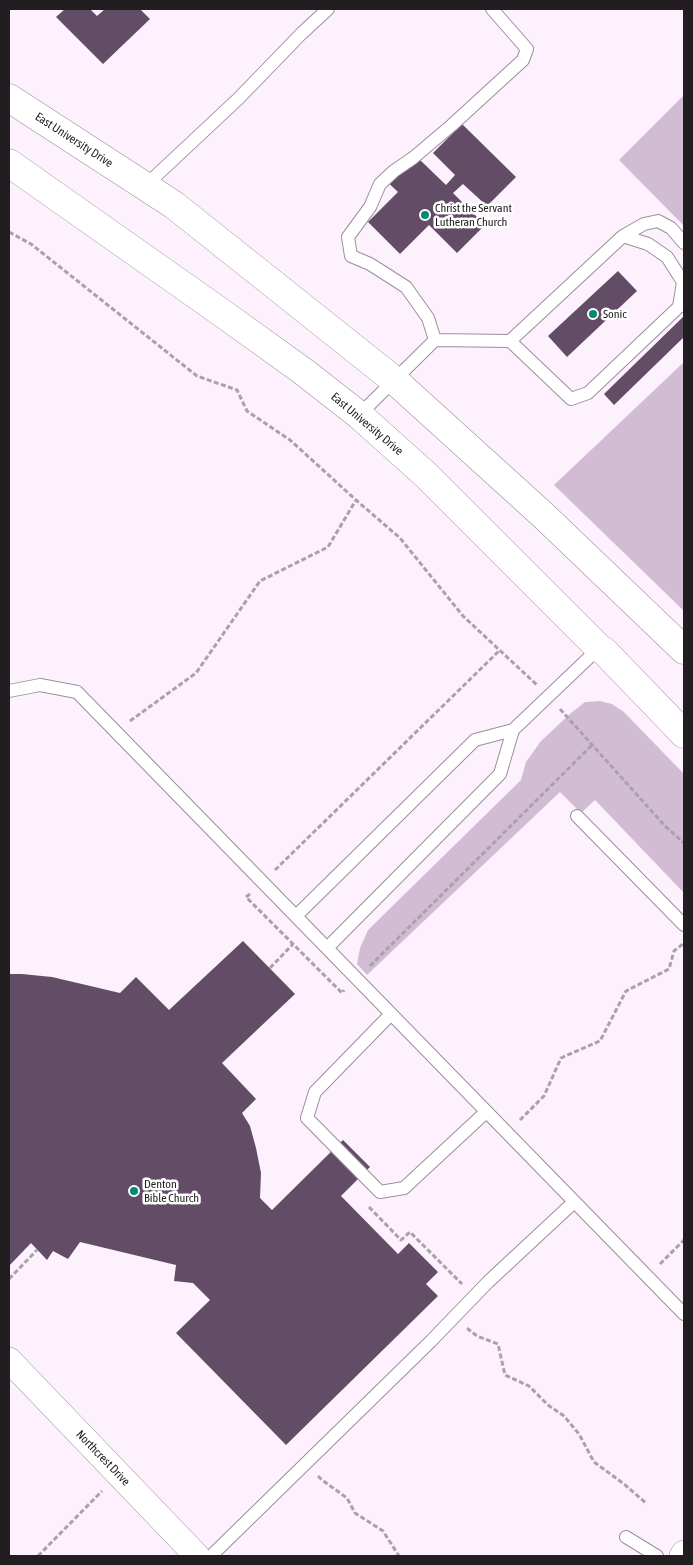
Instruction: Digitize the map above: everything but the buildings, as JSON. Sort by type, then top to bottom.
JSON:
[{"type":"main road","name":"East University Drive","points":[[9,98],[174,205],[394,380],[544,516],[684,650]]},
{"type":"main road","name":"East University Drive","points":[[9,163],[304,372],[359,415],[426,475],[605,652],[684,734]]},
{"type":"street","name":"Northcrest Drive","points":[[9,1360],[197,1556]]},
{"type":"lane","points":[[145,186],[238,99],[328,9]]},
{"type":"lane","points":[[435,340],[428,318],[406,287],[370,264],[351,256],[348,237],[370,207],[380,184],[394,170],[413,158],[452,125],[523,60],[527,49],[492,9]]},
{"type":"lane","points":[[510,341],[623,236],[644,224],[658,221],[671,228],[684,243]]},
{"type":"lane","points":[[359,415],[435,340],[510,341],[571,399],[588,393],[682,304],[683,282],[667,257],[648,244],[623,236]]},
{"type":"lane","points":[[327,948],[500,774],[513,730],[599,648]]},
{"type":"lane","points":[[9,691],[40,685],[77,692],[684,1314]]},
{"type":"lane","points":[[296,916],[475,740],[513,730]]},
{"type":"lane","points":[[577,816],[684,925]]},
{"type":"lane","points":[[391,1014],[315,1092],[307,1118],[380,1192],[404,1188],[486,1112]]},
{"type":"lane","points":[[211,1556],[475,1296],[574,1202]]},
{"type":"lane","points":[[626,1537],[658,1556]]},
{"type":"path","points":[[9,232],[31,244],[197,376],[237,390],[247,411],[290,440],[400,538],[463,616],[548,696],[665,826],[684,842]]},
{"type":"path","points":[[116,731],[196,673],[260,581],[328,547],[356,500]]},
{"type":"path","points":[[275,870],[500,650]]},
{"type":"path","points":[[370,966],[592,745]]},
{"type":"path","points":[[252,892],[246,897],[342,993],[346,988]]},
{"type":"path","points":[[506,1132],[544,1096],[561,1058],[600,1041],[626,992],[669,968],[674,951],[684,943]]},
{"type":"path","points":[[270,968],[293,944]]},
{"type":"path","points":[[369,1207],[401,1240],[410,1232],[475,1296]]},
{"type":"path","points":[[647,1276],[684,1240]]},
{"type":"path","points":[[9,1279],[37,1250]]},
{"type":"path","points":[[475,1322],[468,1330],[477,1336],[498,1344],[505,1374],[529,1386],[548,1405],[564,1416],[580,1434],[594,1462],[647,1504]]},
{"type":"path","points":[[307,1463],[322,1480],[347,1498],[355,1513],[383,1531],[399,1556]]},
{"type":"path","points":[[38,1556],[118,1475]]},
{"type":"shaded area","points":[[684,95],[684,226],[619,160]]},
{"type":"shaded area","points":[[684,362],[684,611],[554,485]]},
{"type":"shaded area","points":[[600,701],[612,704],[624,712],[684,774],[684,893],[595,800],[581,813],[560,792],[367,975],[357,964],[360,948],[368,930],[521,780],[526,762],[541,741],[585,702]]},
{"type":"place","name":"Christ the Servant Lutheran Church","points":[[425,215]]},
{"type":"place","name":"Sonic","points":[[593,314]]},
{"type":"place","name":"Denton Bible Church","points":[[134,1191]]}]
